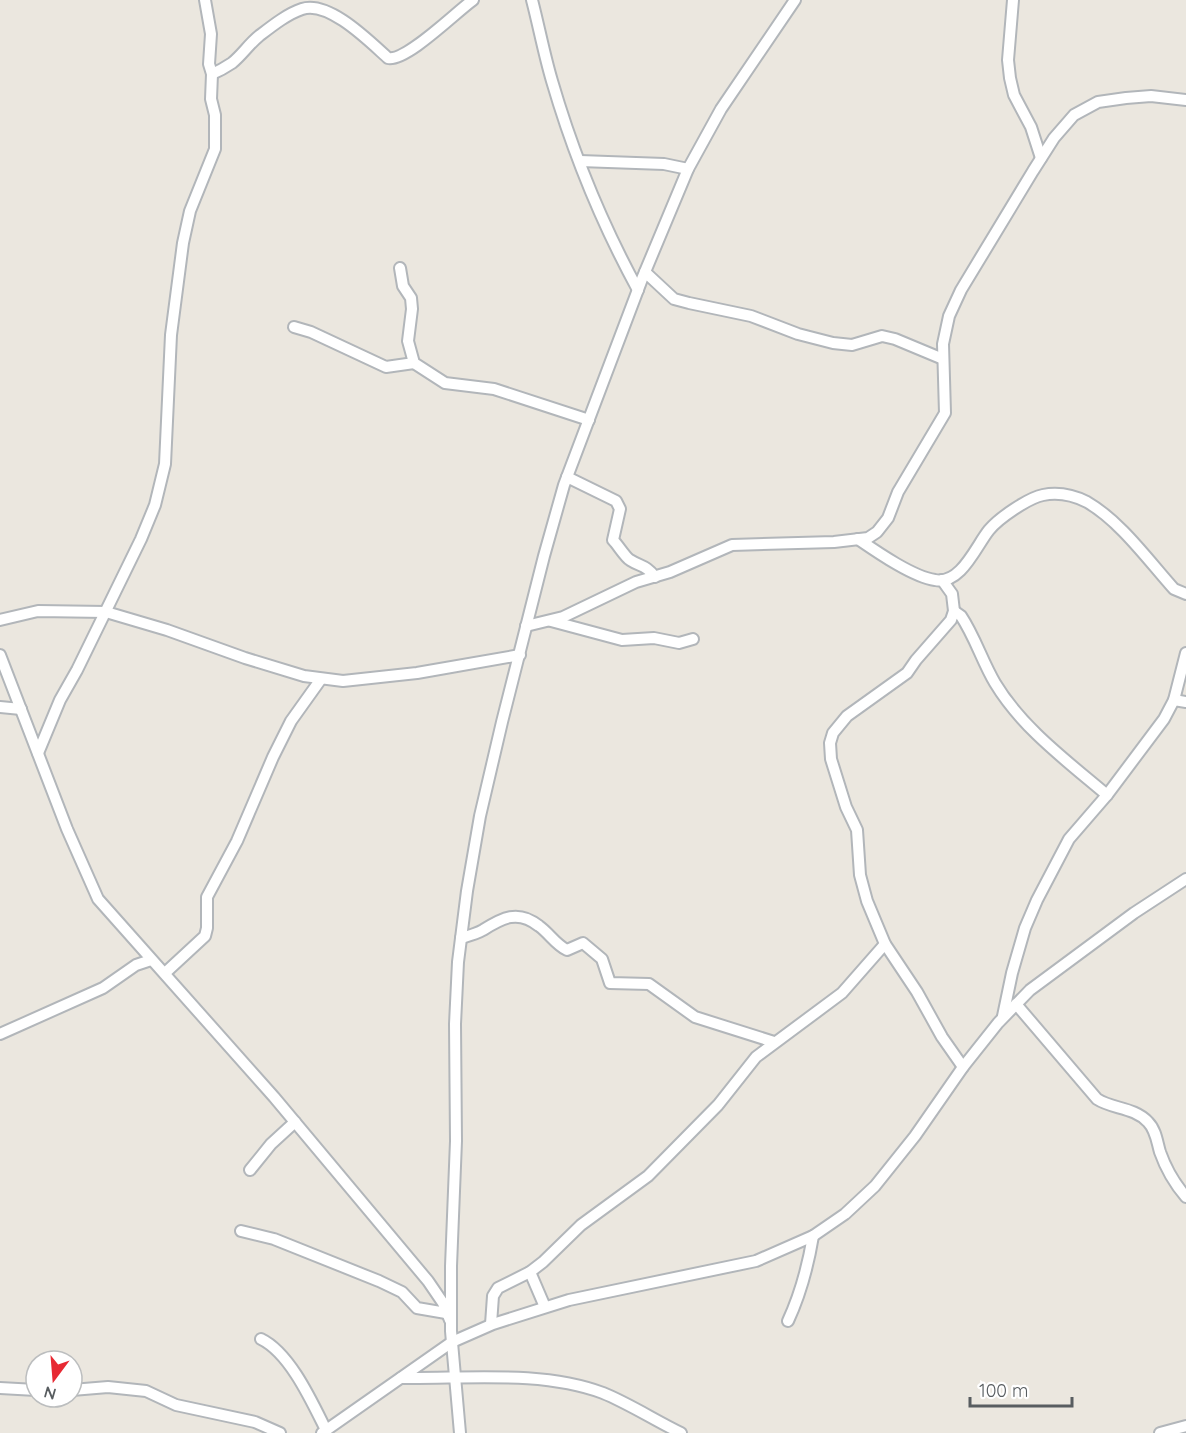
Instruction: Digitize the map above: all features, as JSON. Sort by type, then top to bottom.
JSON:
[{"type":"street","points":[[38,753],[60,700],[106,612],[152,513],[165,464],[170,345],[183,243],[190,211],[215,149],[215,115],[211,99],[212,74],[209,64],[211,34],[205,0]]},
{"type":"street","points":[[212,74],[232,63],[257,38],[285,18],[303,9],[312,8],[330,13],[357,31],[388,58],[393,59],[407,54],[473,0]]},
{"type":"street","points":[[532,0],[551,80],[580,161],[616,250],[638,290]]},
{"type":"street","points":[[448,1318],[456,1141],[455,1024],[458,962],[480,816],[526,626],[567,477],[645,272],[688,169],[721,109],[795,0]]},
{"type":"street","points":[[1013,0],[1008,60],[1010,78],[1014,95],[1031,127],[1041,158]]},
{"type":"street","points":[[526,626],[551,621],[636,582],[710,556],[732,545],[834,542],[868,538],[877,532],[888,518],[898,492],[945,413],[943,344],[949,316],[961,290],[1054,138],[1074,115],[1098,102],[1151,96],[1186,100]]},
{"type":"street","points":[[580,161],[664,164],[688,169]]},
{"type":"street","points":[[400,268],[403,286],[411,298],[408,341],[414,363]]},
{"type":"street","points":[[645,272],[675,299],[751,316],[798,334],[833,343],[852,345],[882,336],[896,339],[943,359]]},
{"type":"street","points":[[294,327],[386,367],[414,363],[445,383],[494,388],[590,420]]},
{"type":"street","points":[[567,477],[616,501],[620,509],[613,540],[621,547],[626,557],[648,568],[655,577]]},
{"type":"street","points":[[858,539],[890,560],[935,580],[942,580],[962,569],[990,528],[1010,512],[1041,495],[1065,494],[1086,502],[1112,520],[1174,589],[1186,594]]},
{"type":"street","points":[[955,574],[952,594],[954,611],[951,620],[907,673],[847,716],[832,733],[830,743],[831,759],[846,807],[857,830],[860,875],[867,901],[885,944],[963,1067]]},
{"type":"street","points":[[942,580],[952,594]]},
{"type":"street","points":[[0,620],[38,610],[106,612],[187,636],[244,658],[321,679],[343,681],[417,674],[520,655]]},
{"type":"street","points":[[954,611],[962,616],[995,684],[1022,718],[1051,747],[1107,795]]},
{"type":"street","points":[[551,621],[622,640],[654,638],[679,643],[693,639]]},
{"type":"street","points":[[1003,1018],[1012,973],[1036,900],[1069,839],[1107,795],[1164,719],[1174,700],[1186,653]]},
{"type":"street","points":[[0,655],[67,829],[98,899],[295,1122],[428,1281],[443,1303],[452,1342],[460,1433]]},
{"type":"street","points":[[165,973],[205,936],[207,897],[237,841],[291,721],[321,679]]},
{"type":"street","points":[[1174,700],[1186,702]]},
{"type":"street","points":[[0,707],[21,709]]},
{"type":"street","points":[[261,1339],[273,1347],[283,1359],[329,1431],[452,1342],[491,1324],[569,1300],[756,1261],[813,1236],[845,1214],[874,1186],[915,1136],[963,1067],[1003,1018],[1030,990],[1134,913],[1186,879]]},
{"type":"street","points":[[461,938],[481,931],[505,917],[533,921],[550,934],[560,947],[567,950],[583,943],[602,959],[610,983],[649,984],[695,1017],[774,1042]]},
{"type":"street","points":[[491,1324],[493,1296],[498,1288],[543,1263],[581,1225],[648,1176],[718,1105],[756,1057],[842,993],[885,944]]},
{"type":"street","points":[[0,1034],[103,988],[136,965],[151,960]]},
{"type":"street","points":[[1016,1004],[1096,1099],[1110,1106],[1134,1112],[1148,1121],[1155,1132],[1168,1173],[1186,1197]]},
{"type":"street","points":[[250,1170],[271,1144],[295,1122]]},
{"type":"street","points":[[241,1231],[274,1239],[379,1281],[402,1292],[417,1308],[448,1318]]},
{"type":"street","points":[[788,1321],[801,1294],[813,1236]]},
{"type":"street","points":[[530,1272],[545,1307]]},
{"type":"street","points":[[401,1378],[500,1377],[556,1382],[603,1393],[681,1433]]},
{"type":"street","points":[[84,1389],[108,1387],[146,1391],[176,1405],[255,1422],[280,1433]]},
{"type":"street","points":[[0,1388],[24,1389]]},
{"type":"street","points":[[1160,1433],[1186,1426]]}]
